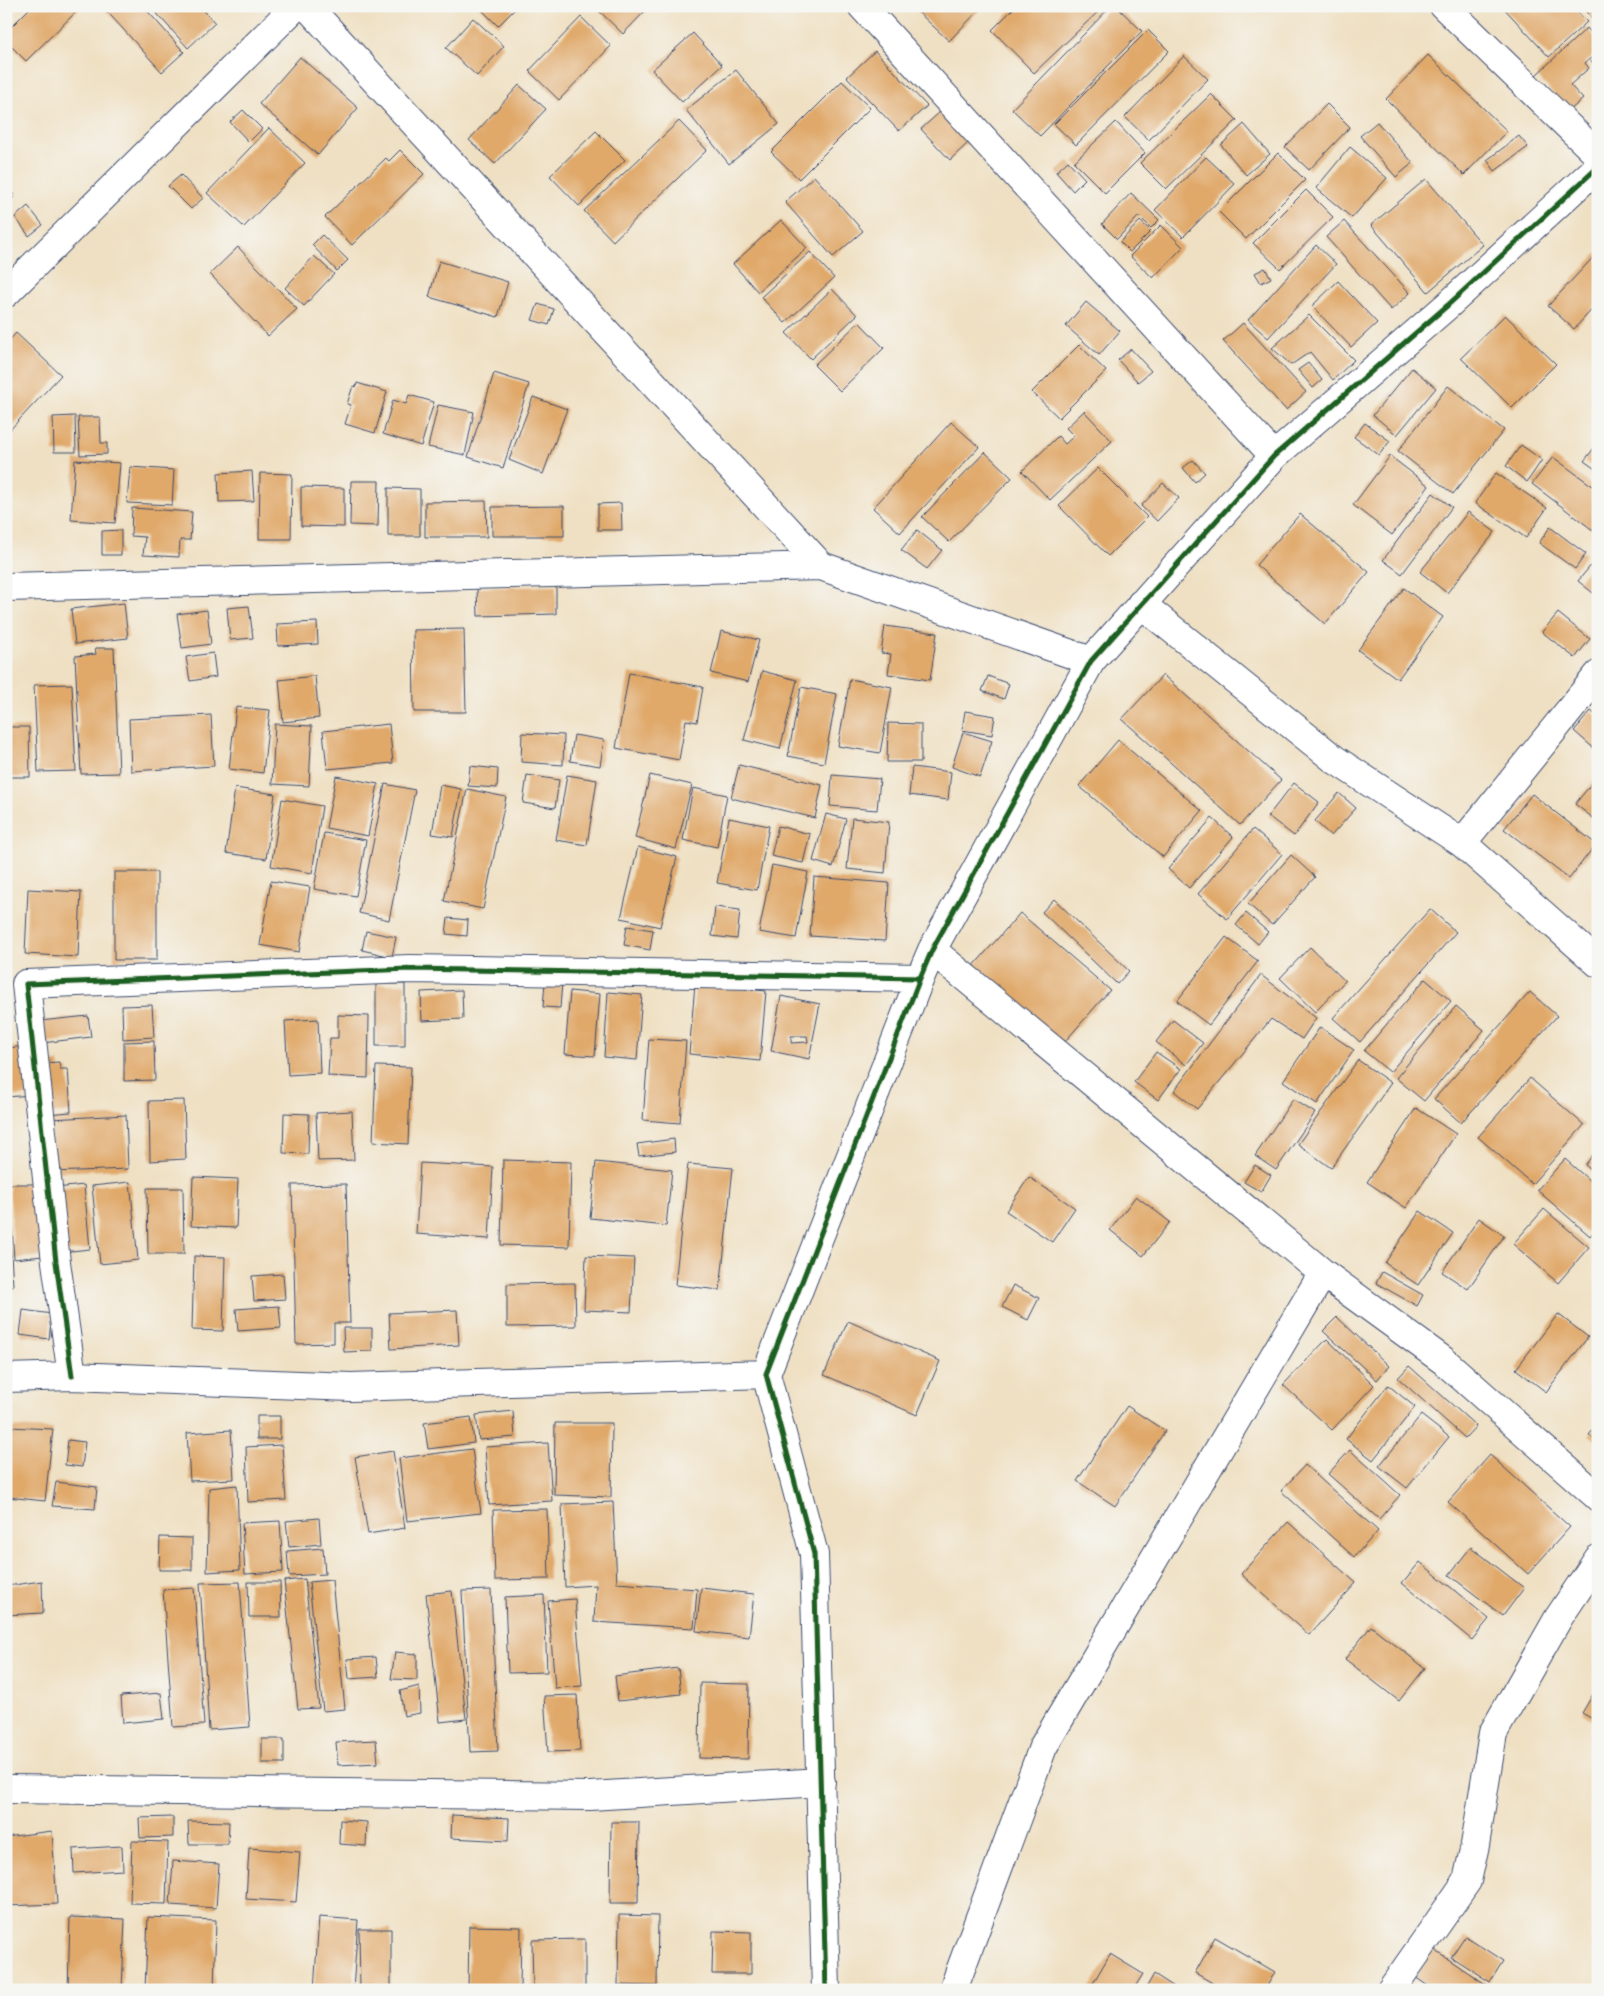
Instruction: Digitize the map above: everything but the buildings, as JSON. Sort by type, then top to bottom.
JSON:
[{"type":"street","points":[[6,293],[296,6]]},
{"type":"street","points":[[307,6],[821,566]]},
{"type":"street","points":[[862,6],[1274,456]]},
{"type":"street","points":[[1444,6],[1598,155]]},
{"type":"street","points":[[826,1990],[814,1554],[766,1374],[920,978],[932,950],[1090,661],[1274,456],[1448,304],[1598,167]]},
{"type":"street","points":[[6,587],[821,566],[1090,661]]},
{"type":"street","points":[[1141,604],[1334,759],[1462,843],[1598,964]]},
{"type":"street","points":[[1462,843],[1598,676]]},
{"type":"street","points":[[932,950],[1323,1272],[1444,1361],[1598,1497]]},
{"type":"street","points":[[72,1376],[16,984],[410,970],[920,978]]},
{"type":"street","points":[[953,1990],[1043,1747],[1323,1272]]},
{"type":"street","points":[[6,1378],[72,1376],[351,1388],[766,1374]]},
{"type":"street","points":[[1391,1990],[1467,1881],[1476,1845],[1493,1733],[1559,1618],[1598,1558]]},
{"type":"street","points":[[6,1789],[590,1796],[821,1782]]},
{"type":"cycle path","points":[[826,1990],[814,1554],[766,1374],[920,978],[932,950],[1091,661],[1274,456],[1448,305],[1598,167]]},
{"type":"cycle path","points":[[72,1376],[56,1262],[26,984],[410,969],[920,978]]}]
